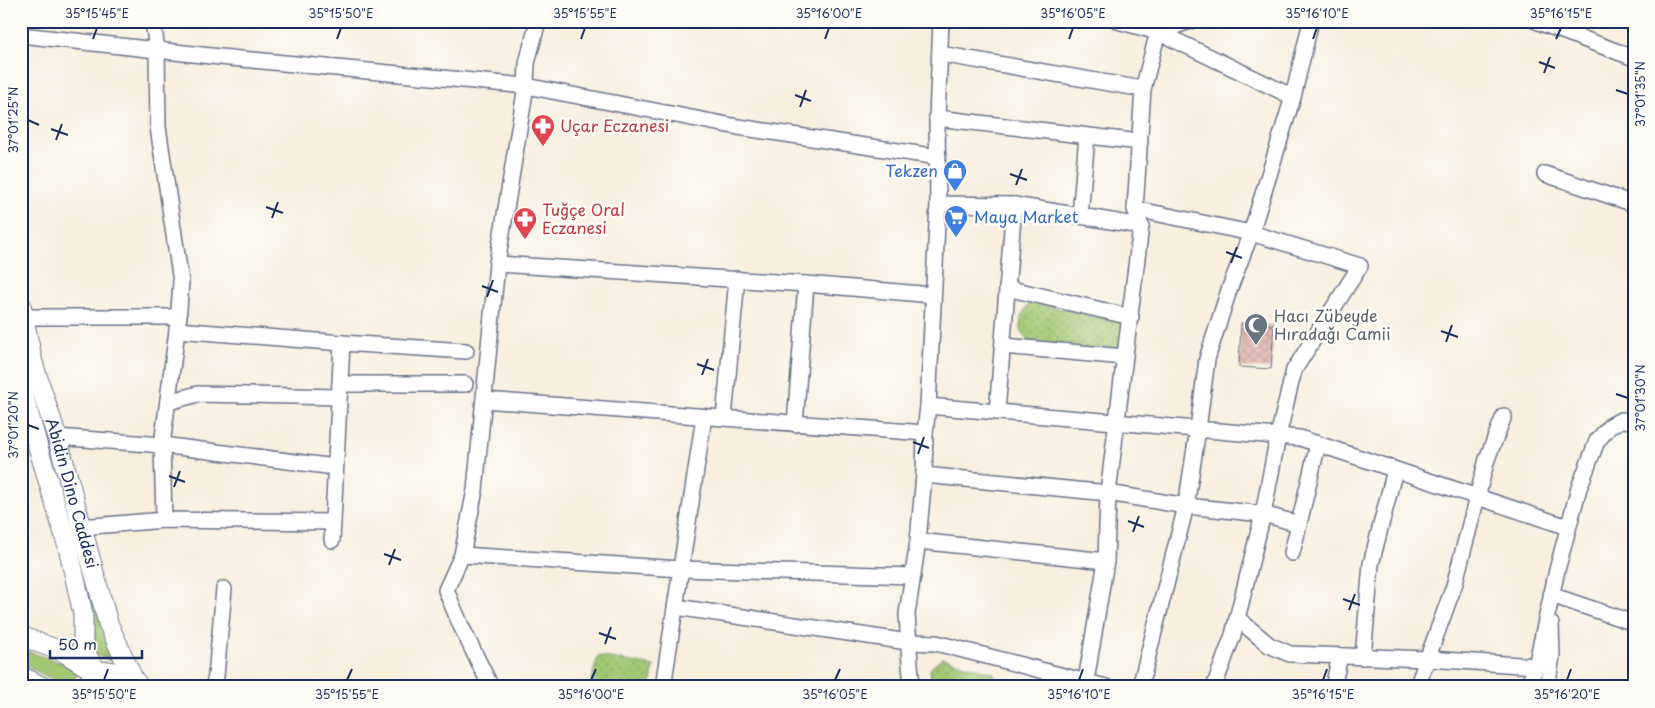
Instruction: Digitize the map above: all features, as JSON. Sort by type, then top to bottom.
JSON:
[{"type":"main road","name":"Abidin Dino Caddesi","points":[[22,311],[33,363],[57,437],[108,623],[137,684]]},
{"type":"main road","name":"Abidin Dino Caddesi","points":[[21,386],[26,423],[68,546],[83,614],[83,649],[92,680]]},
{"type":"main road","points":[[21,636],[64,652],[92,680],[114,671],[137,684]]},
{"type":"main road","points":[[21,676],[43,687]]},
{"type":"street","points":[[153,21],[157,50],[158,127],[181,282],[178,323],[162,445],[164,520]]},
{"type":"street","points":[[491,687],[461,626],[446,590],[462,555],[475,490],[497,264],[526,86],[527,63],[538,21]]},
{"type":"street","points":[[912,687],[907,614],[918,541],[924,475],[938,204],[937,118],[942,21]]},
{"type":"street","points":[[1118,21],[1158,32],[1292,97]]},
{"type":"street","points":[[1158,32],[1190,21]]},
{"type":"street","points":[[1140,687],[1186,506],[1207,359],[1250,233],[1292,97],[1311,21]]},
{"type":"street","points":[[1536,21],[1634,58]]},
{"type":"street","points":[[1086,681],[1106,561],[1108,493],[1141,226],[1135,209],[1143,89],[1158,32]]},
{"type":"street","points":[[21,34],[220,57],[526,86],[738,127],[938,157]]},
{"type":"street","points":[[940,54],[1143,89]]},
{"type":"street","points":[[937,118],[1140,142]]},
{"type":"street","points":[[1080,216],[1087,136]]},
{"type":"street","points":[[1545,174],[1634,204]]},
{"type":"street","points":[[938,204],[1014,205],[1141,226]]},
{"type":"street","points":[[997,412],[1014,205]]},
{"type":"street","points":[[1135,209],[1250,233],[1360,266],[1294,370],[1278,436],[1263,514],[1233,635],[1214,687]]},
{"type":"street","points":[[497,264],[806,284],[932,295]]},
{"type":"street","points":[[724,418],[737,280]]},
{"type":"street","points":[[795,424],[806,284]]},
{"type":"street","points":[[1007,288],[1131,317]]},
{"type":"street","points":[[22,311],[178,323],[342,343],[466,351]]},
{"type":"street","points":[[332,540],[342,343]]},
{"type":"street","points":[[1003,346],[1125,357]]},
{"type":"street","points":[[168,402],[198,394],[465,384]]},
{"type":"street","points":[[484,400],[925,433]]},
{"type":"street","points":[[928,406],[1300,438],[1568,526]]},
{"type":"street","points":[[1417,687],[1454,586],[1487,459],[1504,416]]},
{"type":"street","points":[[664,687],[704,417]]},
{"type":"street","points":[[1528,687],[1536,666],[1568,526],[1579,488],[1597,441],[1610,426],[1621,420],[1634,420]]},
{"type":"street","points":[[57,437],[162,445],[335,467]]},
{"type":"street","points":[[1292,553],[1318,444]]},
{"type":"street","points":[[1363,657],[1372,564],[1395,470]]},
{"type":"street","points":[[924,475],[1108,493],[1186,506],[1263,514],[1299,524]]},
{"type":"street","points":[[81,527],[164,520],[333,522]]},
{"type":"street","points":[[918,541],[1106,561]]},
{"type":"street","points":[[462,555],[682,569],[913,576]]},
{"type":"street","points":[[213,687],[216,676],[224,589]]},
{"type":"street","points":[[1551,595],[1634,623]]},
{"type":"street","points":[[1547,687],[1552,656],[1550,630],[1551,595]]},
{"type":"street","points":[[676,607],[908,642],[936,643],[1106,687]]},
{"type":"street","points":[[1237,618],[1269,645],[1290,654],[1428,659],[1536,666]]},
{"type":"street","points":[[1334,687],[1340,656]]},
{"type":"green space","points":[[1031,302],[1128,323],[1125,353],[1028,341],[1022,332],[1021,321],[1024,311]]},
{"type":"green space","points":[[21,342],[79,543],[91,594],[115,663],[93,653],[87,595],[76,545],[25,372],[21,357]]},
{"type":"green space","points":[[21,649],[79,669],[75,678],[75,687],[67,687],[21,663]]},
{"type":"green space","points":[[598,656],[654,666],[650,687],[590,687]]},
{"type":"green space","points":[[942,658],[994,673],[998,687],[932,687],[930,669]]},
{"type":"building","name":"Hacı Zübeyde Hıradağı Camii","points":[[1241,323],[1274,325],[1271,369],[1239,367]]},
{"type":"place","name":"Uçar Eczanesi","points":[[543,147]]},
{"type":"place","name":"Tekzen","points":[[955,192]]},
{"type":"place","name":"Maya Market","points":[[956,238]]},
{"type":"place","name":"Tuğçe Oral Eczanesi","points":[[525,240]]},
{"type":"place","name":"Hacı Zübeyde Hıradağı Camii","points":[[1256,346]]}]
